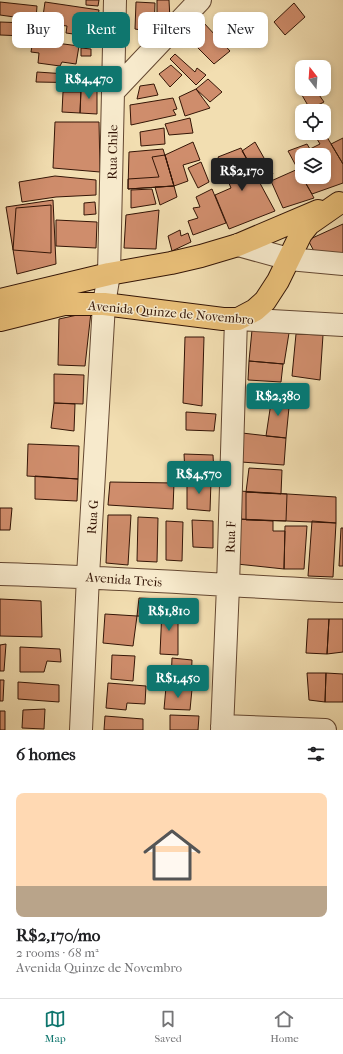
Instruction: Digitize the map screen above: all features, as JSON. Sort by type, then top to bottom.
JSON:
[{"type":"main road","name":"Avenida Quinze de Novembro","points":[[0,300],[109,274],[201,256],[238,245],[341,202]]},
{"type":"main road","points":[[237,319],[255,310],[265,301],[278,281],[301,234],[309,224],[341,202]]},
{"type":"main road","name":"Avenida Quinze de Novembro","points":[[0,320],[64,304],[104,304],[223,319],[237,319]]},
{"type":"street","name":"Rua Chile","points":[[104,304],[109,274],[115,0]]},
{"type":"street","points":[[113,92],[200,0]]},
{"type":"street","points":[[238,245],[289,259],[343,264]]},
{"type":"street","name":"Rua G","points":[[81,730],[88,576],[104,304]]},
{"type":"street","name":"Avenida Quinze de Novembro","points":[[237,319],[343,325]]},
{"type":"street","name":"Rua F","points":[[222,728],[237,319]]},
{"type":"street","name":"Avenida Treis","points":[[0,574],[88,576],[228,586],[343,591]]},
{"type":"street","points":[[222,728],[325,730]]},
{"type":"building","points":[[86,0],[99,0],[98,6],[86,5]]},
{"type":"building","points":[[157,0],[169,0],[170,12],[157,12]]},
{"type":"building","points":[[0,2],[37,6],[37,12],[12,12],[12,17],[0,15]]},
{"type":"building","points":[[45,2],[99,10],[99,12],[72,12],[72,34],[66,33],[67,26],[64,26],[64,12],[44,12]]},
{"type":"building","points":[[136,2],[155,3],[155,12],[138,12],[138,29],[135,29]]},
{"type":"building","points":[[294,3],[305,17],[285,35],[274,22]]},
{"type":"building","points":[[0,22],[12,22],[12,35],[0,35]]},
{"type":"building","points":[[205,24],[213,33],[213,48],[227,48],[230,51],[214,64],[198,48],[205,48]]},
{"type":"building","points":[[64,44],[72,45],[72,48],[79,48],[76,64],[62,62],[60,66],[38,63],[39,53],[31,52],[32,48],[64,48]]},
{"type":"building","points":[[81,48],[91,49],[91,56],[81,56]]},
{"type":"building","points":[[175,54],[195,72],[197,68],[206,75],[196,85],[170,59]]},
{"type":"building","points":[[171,65],[182,75],[170,87],[159,74]]},
{"type":"building","points":[[37,72],[96,76],[96,83],[36,82]]},
{"type":"building","points":[[208,79],[222,92],[210,102],[196,89]]},
{"type":"building","points":[[154,84],[158,95],[137,99],[140,86]]},
{"type":"building","points":[[81,86],[97,87],[97,114],[80,113]]},
{"type":"building","points":[[196,89],[210,108],[185,116],[179,97]]},
{"type":"building","points":[[63,92],[81,92],[80,113],[62,112]]},
{"type":"building","points":[[302,96],[320,96],[324,102],[320,104],[307,104]]},
{"type":"building","points":[[173,98],[177,109],[173,110],[176,115],[131,125],[130,105]]},
{"type":"building","points":[[190,118],[193,133],[169,135],[165,124]]},
{"type":"building","points":[[55,122],[99,122],[100,172],[53,168]]},
{"type":"building","points":[[164,128],[165,144],[141,146],[140,132]]},
{"type":"building","points":[[343,138],[343,164],[331,144]]},
{"type":"building","points":[[318,140],[329,140],[343,164],[343,183],[312,194],[306,184],[331,184],[331,148],[312,148],[320,144]]},
{"type":"building","points":[[193,142],[200,160],[183,165],[188,181],[174,186],[165,155]]},
{"type":"building","points":[[255,142],[273,174],[259,180],[242,151]]},
{"type":"building","points":[[307,144],[309,148],[296,148]]},
{"type":"building","points":[[241,148],[275,211],[229,229],[215,195],[231,188],[218,157]]},
{"type":"building","points":[[295,148],[295,164],[288,151]]},
{"type":"building","points":[[163,149],[174,186],[128,189],[129,152]]},
{"type":"building","points":[[165,155],[174,186],[128,189],[128,179],[159,177],[152,157]]},
{"type":"building","points":[[201,162],[209,182],[198,188],[188,168]]},
{"type":"building","points":[[295,170],[295,184],[306,184],[314,198],[283,208],[271,181]]},
{"type":"building","points":[[55,176],[96,180],[96,195],[56,197],[22,202],[19,182]]},
{"type":"building","points":[[174,186],[177,197],[160,205],[155,187]]},
{"type":"building","points":[[152,189],[156,204],[131,208],[131,190]]},
{"type":"building","points":[[212,189],[226,223],[193,235],[188,221],[198,218],[193,208],[200,207],[196,197]]},
{"type":"building","points":[[53,200],[56,264],[17,274],[6,207]]},
{"type":"building","points":[[95,202],[96,214],[84,215],[84,203]]},
{"type":"building","points":[[51,205],[51,253],[13,250],[16,208]]},
{"type":"building","points":[[159,210],[156,249],[124,248],[126,215]]},
{"type":"building","points":[[56,220],[97,222],[96,248],[56,246]]},
{"type":"building","points":[[343,224],[343,256],[315,253],[308,240]]},
{"type":"building","points":[[180,230],[181,236],[188,233],[191,242],[172,251],[168,236]]},
{"type":"building","points":[[91,312],[85,366],[58,365],[59,319]]},
{"type":"building","points":[[252,330],[289,333],[284,364],[249,361]]},
{"type":"building","points":[[296,334],[323,335],[320,380],[292,376]]},
{"type":"building","points":[[185,337],[204,337],[202,406],[183,403]]},
{"type":"building","points":[[249,361],[283,364],[281,382],[248,380]]},
{"type":"building","points":[[54,374],[84,375],[83,404],[54,403]]},
{"type":"building","points":[[272,396],[290,397],[286,438],[266,436]]},
{"type":"building","points":[[54,403],[75,404],[74,431],[51,428]]},
{"type":"building","points":[[186,412],[216,414],[214,431],[186,430]]},
{"type":"building","points":[[242,433],[286,438],[284,465],[241,462]]},
{"type":"building","points":[[28,444],[79,446],[78,479],[27,476]]},
{"type":"building","points":[[184,454],[213,455],[214,474],[185,473]]},
{"type":"building","points":[[249,468],[282,470],[281,494],[246,492]]},
{"type":"building","points":[[35,476],[78,479],[77,501],[35,499]]},
{"type":"building","points":[[187,481],[211,481],[210,511],[187,509]]},
{"type":"building","points":[[110,482],[174,483],[173,509],[108,505]]},
{"type":"building","points":[[239,491],[336,497],[336,523],[238,519]]},
{"type":"building","points":[[246,492],[287,494],[286,521],[246,520]]},
{"type":"building","points":[[0,508],[12,508],[10,530],[0,530]]},
{"type":"building","points":[[108,515],[131,515],[128,565],[106,563]]},
{"type":"building","points":[[138,517],[158,518],[157,562],[137,561]]},
{"type":"building","points":[[238,519],[273,521],[273,531],[285,531],[284,569],[237,564]]},
{"type":"building","points":[[192,520],[213,521],[213,548],[193,547]]},
{"type":"building","points":[[166,521],[183,522],[182,561],[166,560]]},
{"type":"building","points":[[312,521],[336,523],[333,577],[308,576]]},
{"type":"building","points":[[285,526],[307,526],[304,569],[284,569]]},
{"type":"building","points":[[341,528],[343,528],[343,566],[339,566]]},
{"type":"building","points":[[139,598],[162,599],[162,617],[137,616]]},
{"type":"building","points":[[0,599],[41,601],[42,637],[0,636]]},
{"type":"building","points":[[162,609],[178,610],[178,655],[160,654]]},
{"type":"building","points":[[105,614],[137,616],[133,646],[103,643]]},
{"type":"building","points":[[308,619],[329,619],[327,654],[306,653]]},
{"type":"building","points":[[329,619],[343,619],[343,652],[327,654]]},
{"type":"building","points":[[6,644],[4,671],[0,671],[0,645]]},
{"type":"building","points":[[20,647],[60,649],[61,662],[47,661],[44,672],[20,672]]},
{"type":"building","points":[[112,655],[135,656],[133,681],[111,679]]},
{"type":"building","points":[[172,658],[192,660],[191,684],[171,683]]},
{"type":"building","points":[[307,673],[326,673],[325,702],[309,700]]},
{"type":"building","points":[[326,673],[343,674],[343,702],[325,702]]},
{"type":"building","points":[[0,680],[4,680],[3,701],[0,701]]},
{"type":"building","points":[[18,682],[59,685],[59,702],[18,699]]},
{"type":"building","points":[[108,683],[146,686],[145,704],[127,703],[126,710],[106,708]]},
{"type":"building","points":[[166,687],[192,689],[190,710],[164,709]]},
{"type":"building","points":[[45,709],[44,729],[22,728],[23,710]]},
{"type":"building","points":[[0,711],[5,711],[5,730],[0,730]]},
{"type":"building","points":[[170,715],[199,716],[198,730],[170,730]]},
{"type":"building","points":[[105,716],[143,719],[143,730],[104,730]]}]
